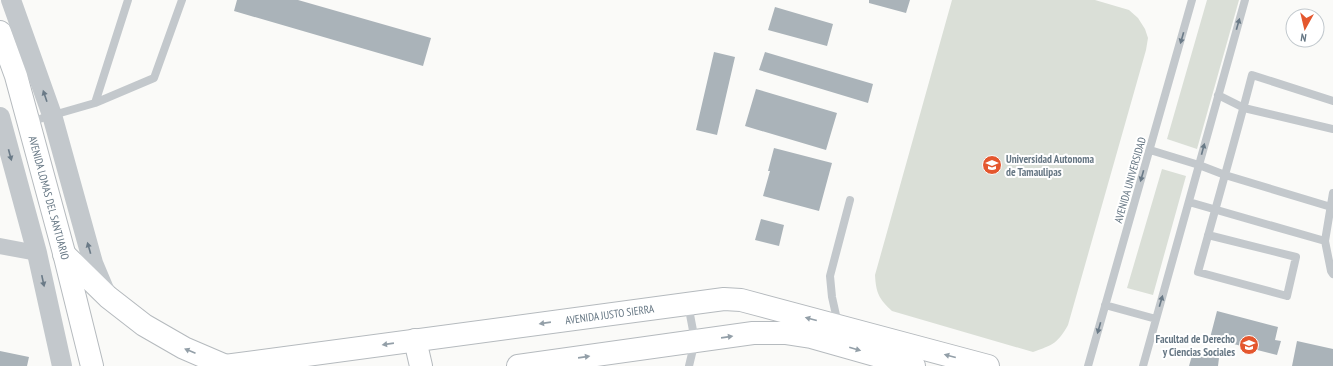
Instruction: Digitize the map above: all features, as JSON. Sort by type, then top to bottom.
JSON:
[{"type":"main road","name":"AVENIDA LOMAS DEL SANTUARIO","points":[[0,32],[16,76],[29,122],[92,366]]},
{"type":"main road","points":[[64,253],[108,297],[144,325],[184,348],[226,366]]},
{"type":"main road","name":"AVENIDA JUSTO SIERRA","points":[[226,366],[724,299],[741,300],[988,366]]},
{"type":"main road","points":[[518,366],[542,364],[753,333],[785,333],[811,337],[914,366]]},
{"type":"main road","points":[[415,340],[421,366]]},
{"type":"street","points":[[11,0],[52,116],[93,263],[108,297]]},
{"type":"street","points":[[0,117],[37,253],[62,366]]},
{"type":"street","points":[[51,206],[76,200]]},
{"type":"street","points":[[0,246],[37,253]]},
{"type":"lane","points":[[95,103],[128,0]]},
{"type":"lane","points":[[29,122],[95,103],[154,78],[182,0]]},
{"type":"lane","name":"AVENIDA UNIVERSIDAD","points":[[1088,366],[1192,0]]},
{"type":"lane","points":[[1143,366],[1245,0]]},
{"type":"lane","points":[[1208,235],[1296,257],[1287,296],[1198,272],[1208,235],[1215,210],[1244,108],[1252,75],[1333,101]]},
{"type":"lane","points":[[1218,95],[1244,108],[1333,129]]},
{"type":"lane","points":[[1150,150],[1199,165],[1225,175],[1331,207]]},
{"type":"lane","points":[[1333,193],[1325,241],[1331,271],[1333,274]]},
{"type":"lane","points":[[839,326],[832,297],[830,276],[850,200]]},
{"type":"lane","points":[[1189,202],[1325,241]]},
{"type":"lane","points":[[688,303],[696,341],[689,366]]},
{"type":"lane","points":[[1105,305],[1156,319]]},
{"type":"shaded area","points":[[952,0],[1095,0],[1129,10],[1138,18],[1145,29],[1148,38],[1146,50],[1068,325],[1058,340],[1033,352],[892,311],[881,299],[876,287],[875,275]]},
{"type":"shaded area","points":[[1207,0],[1239,0],[1197,149],[1167,139]]},
{"type":"shaded area","points":[[1162,169],[1186,176],[1153,295],[1127,288]]},
{"type":"building","points":[[237,0],[298,0],[431,38],[423,66],[234,11]]},
{"type":"building","points":[[869,0],[910,0],[906,13],[869,3]]},
{"type":"building","points":[[775,7],[833,24],[827,46],[768,30]]},
{"type":"building","points":[[714,52],[735,57],[717,135],[696,130]]},
{"type":"building","points":[[765,52],[873,84],[868,103],[759,70]]},
{"type":"building","points":[[756,89],[837,113],[826,150],[745,126]]},
{"type":"building","points":[[774,148],[832,163],[819,211],[763,196],[770,171],[768,171]]},
{"type":"building","points":[[761,219],[784,225],[779,246],[755,240]]},
{"type":"building","points":[[1217,311],[1278,327],[1275,340],[1281,341],[1277,355],[1210,338]]},
{"type":"building","points":[[1297,341],[1333,349],[1333,366],[1292,366]]},
{"type":"building","points":[[0,351],[29,357],[27,366],[0,366]]},
{"type":"building","points":[[1193,352],[1219,358],[1218,366],[1189,366]]},
{"type":"place","name":"Universidad Autonoma de Tamaulipas","points":[[992,165]]},
{"type":"place","name":"Facultad de Derecho y Ciencias Sociales","points":[[1249,345]]}]
